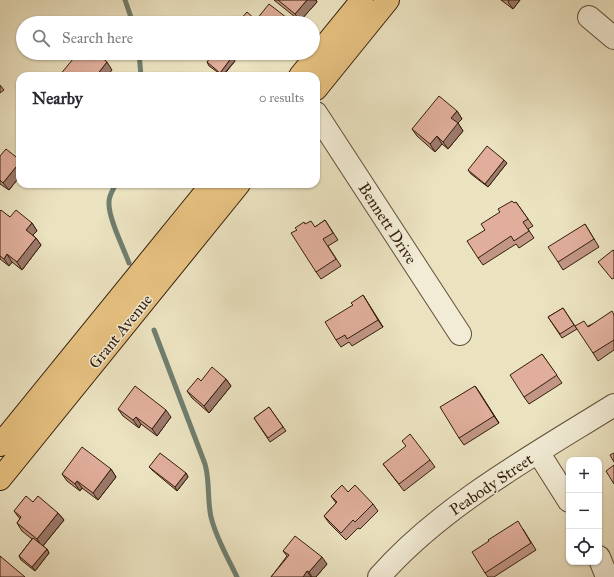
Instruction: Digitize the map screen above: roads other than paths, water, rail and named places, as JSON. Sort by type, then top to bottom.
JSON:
[{"type":"main road","points":[[320,51],[362,0]]},
{"type":"main road","points":[[320,84],[388,0]]},
{"type":"main road","points":[[303,72],[313,60]]},
{"type":"main road","name":"Grant Avenue","points":[[0,445],[209,188]]},
{"type":"main road","name":"Grant Avenue","points":[[0,479],[236,188]]},
{"type":"street","points":[[589,17],[614,38]]},
{"type":"street","name":"Bennett Drive","points":[[320,119],[460,334]]},
{"type":"street","name":"Peabody Street","points":[[379,577],[402,552],[444,516],[538,452],[614,405]]},
{"type":"street","points":[[538,452],[566,496]]},
{"type":"street","points":[[602,564],[607,577]]},
{"type":"waterway","points":[[125,0],[131,16]]},
{"type":"waterway","points":[[140,60],[141,72]]},
{"type":"waterway","points":[[114,188],[110,197],[109,208],[113,224],[129,263]]},
{"type":"waterway","points":[[154,330],[205,464],[213,525],[237,577]]}]
